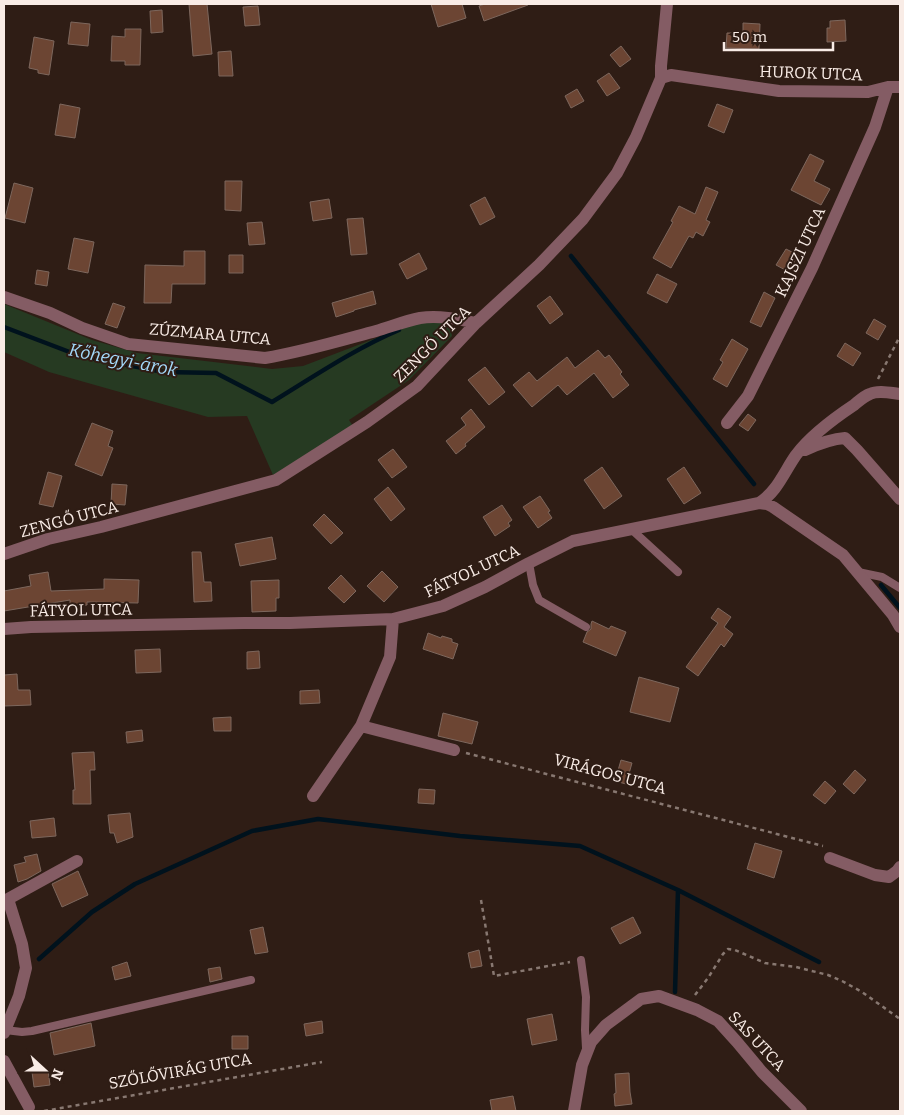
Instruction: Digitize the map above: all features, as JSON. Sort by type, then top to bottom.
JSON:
[{"type":"street","name":"ZENGŐ UTCA","points":[[4,554],[48,539],[101,527],[276,480],[367,422],[417,386],[476,323],[539,265],[583,219],[617,173],[636,137],[661,78],[667,4]]},
{"type":"street","name":"HUROK UTCA","points":[[661,78],[671,75],[779,91],[868,92],[894,87]]},
{"type":"street","name":"KAJSZI UTCA","points":[[726,423],[748,396],[812,268],[894,87]]},
{"type":"street","name":"ZÚZMARA UTCA","points":[[4,297],[50,312],[82,328],[128,344],[264,358],[313,349],[421,318],[440,317],[476,323]]},
{"type":"street","points":[[759,503],[772,493],[798,453],[818,432],[842,413],[871,393],[900,394]]},
{"type":"street","points":[[798,453],[823,442],[845,438],[900,500]]},
{"type":"street","points":[[759,503],[774,506],[843,555],[893,615],[900,627]]},
{"type":"street","name":"FÁTYOL UTCA","points":[[4,629],[393,619],[443,606],[485,587],[573,541],[759,503]]},
{"type":"street","points":[[313,796],[361,726],[390,657],[393,619]]},
{"type":"street","points":[[361,726],[454,750]]},
{"type":"street","points":[[828,853],[875,875],[889,877],[900,867]]},
{"type":"street","points":[[4,1032],[20,996],[26,968],[22,944],[8,899],[77,861]]},
{"type":"street","name":"SAS UTCA","points":[[574,1111],[582,1065],[591,1042],[606,1025],[641,999],[659,996],[688,1006],[718,1021],[762,1072],[801,1111]]},
{"type":"street","points":[[4,1061],[29,1107]]},
{"type":"lane","points":[[631,529],[678,572]]},
{"type":"lane","points":[[528,563],[539,600],[586,627]]},
{"type":"lane","points":[[858,572],[882,577],[900,588]]},
{"type":"lane","points":[[581,960],[586,997],[586,1052]]},
{"type":"lane","points":[[4,1032],[32,1031],[251,980]]},
{"type":"path","points":[[871,393],[900,336]]},
{"type":"path","name":"VIRÁGOS UTCA","points":[[454,750],[828,853]]},
{"type":"path","points":[[482,900],[494,976],[581,960]]},
{"type":"path","points":[[688,1006],[728,949],[736,950],[765,963],[828,975],[862,992],[900,1019]]},
{"type":"path","name":"SZŐLŐVIRÁG UTCA","points":[[44,1111],[322,1062]]},
{"type":"green space","points":[[4,304],[92,340],[137,353],[272,369],[303,366],[421,321],[442,323],[451,330],[452,336],[409,380],[349,420],[353,426],[273,475],[247,416],[208,417],[49,372],[4,352]]},
{"type":"building","points":[[189,4],[207,4],[212,54],[193,56]]},
{"type":"building","points":[[431,4],[462,4],[466,18],[438,27]]},
{"type":"building","points":[[485,4],[528,5],[484,21],[479,6]]},
{"type":"building","points":[[258,6],[260,25],[245,26],[243,7]]},
{"type":"building","points":[[162,10],[163,32],[151,33],[150,11]]},
{"type":"building","points":[[845,20],[846,41],[827,42],[827,28],[830,28],[830,21]]},
{"type":"building","points":[[71,22],[90,24],[88,46],[68,44]]},
{"type":"building","points":[[743,23],[760,24],[759,49],[726,48],[727,33],[743,33]]},
{"type":"building","points":[[125,29],[141,29],[140,65],[125,65],[125,61],[111,61],[112,36],[125,37]]},
{"type":"building","points":[[34,37],[54,41],[49,75],[38,73],[38,70],[29,68]]},
{"type":"building","points":[[621,46],[631,59],[620,67],[610,55]]},
{"type":"building","points":[[231,51],[233,76],[219,76],[218,52]]},
{"type":"building","points":[[609,73],[620,88],[607,96],[597,81]]},
{"type":"building","points":[[577,89],[584,101],[571,108],[565,96]]},
{"type":"building","points":[[60,104],[80,108],[75,138],[55,135]]},
{"type":"building","points":[[717,104],[733,110],[724,133],[708,126]]},
{"type":"building","points":[[810,154],[824,161],[814,181],[830,189],[821,205],[791,190]]},
{"type":"building","points":[[225,181],[242,181],[241,211],[225,210]]},
{"type":"building","points":[[14,183],[33,188],[25,223],[5,218]]},
{"type":"building","points":[[706,187],[718,192],[706,220],[710,222],[703,236],[696,232],[693,238],[689,236],[671,268],[653,258],[673,222],[671,221],[679,206],[695,214]]},
{"type":"building","points":[[485,197],[495,217],[480,225],[470,205]]},
{"type":"building","points":[[329,199],[332,218],[313,221],[310,202]]},
{"type":"building","points":[[363,218],[367,254],[351,255],[347,219]]},
{"type":"building","points":[[262,222],[265,244],[249,245],[247,223]]},
{"type":"building","points":[[74,238],[94,242],[88,273],[68,269]]},
{"type":"building","points":[[786,249],[798,255],[789,272],[776,265]]},
{"type":"building","points":[[184,251],[205,251],[205,284],[172,284],[171,303],[144,303],[145,265],[184,266]]},
{"type":"building","points":[[419,253],[427,269],[407,279],[399,264]]},
{"type":"building","points":[[229,255],[243,255],[243,273],[229,273]]},
{"type":"building","points":[[37,270],[49,272],[47,286],[35,284]]},
{"type":"building","points":[[657,274],[677,284],[667,303],[647,293]]},
{"type":"building","points":[[373,291],[376,304],[336,317],[332,303]]},
{"type":"building","points":[[764,292],[775,298],[761,327],[750,322]]},
{"type":"building","points":[[550,296],[563,314],[550,324],[537,306]]},
{"type":"building","points":[[113,303],[125,307],[117,328],[105,324]]},
{"type":"building","points":[[874,319],[886,326],[878,340],[866,333]]},
{"type":"building","points":[[732,339],[748,349],[727,387],[713,379],[723,362],[720,360]]},
{"type":"building","points":[[845,343],[861,353],[853,366],[837,356]]},
{"type":"building","points":[[598,350],[605,358],[609,355],[629,385],[613,398],[594,373],[567,395],[558,385],[532,407],[513,385],[529,372],[537,381],[567,357],[575,368]]},
{"type":"building","points":[[485,367],[505,392],[489,405],[468,380]]},
{"type":"building","points":[[471,409],[485,427],[456,454],[446,441],[466,425],[461,418]]},
{"type":"building","points":[[748,414],[756,420],[748,431],[739,425]]},
{"type":"building","points":[[92,423],[113,431],[108,446],[113,448],[102,476],[75,465]]},
{"type":"building","points":[[393,449],[407,467],[392,478],[378,460]]},
{"type":"building","points":[[602,467],[622,496],[604,509],[584,480]]},
{"type":"building","points":[[684,467],[701,493],[684,504],[667,479]]},
{"type":"building","points":[[48,472],[62,476],[53,507],[39,504]]},
{"type":"building","points":[[112,484],[127,485],[125,505],[111,504]]},
{"type":"building","points":[[388,487],[405,509],[391,521],[374,499]]},
{"type":"building","points":[[540,496],[550,511],[548,512],[552,518],[538,528],[523,507]]},
{"type":"building","points":[[502,505],[512,520],[508,523],[510,526],[495,536],[483,517]]},
{"type":"building","points":[[324,514],[343,533],[331,544],[313,525]]},
{"type":"building","points":[[272,537],[276,559],[240,566],[235,544]]},
{"type":"building","points":[[192,552],[201,552],[204,582],[211,582],[212,601],[194,602]]},
{"type":"building","points":[[382,571],[398,587],[384,602],[367,586]]},
{"type":"building","points":[[48,572],[51,591],[104,589],[104,579],[139,580],[138,603],[87,602],[87,605],[70,606],[70,600],[4,611],[4,591],[31,586],[29,575]]},
{"type":"building","points":[[341,575],[356,591],[344,603],[328,588]]},
{"type":"building","points":[[279,580],[279,598],[276,598],[276,611],[252,612],[251,581]]},
{"type":"building","points":[[718,608],[731,617],[724,627],[733,634],[724,647],[721,644],[698,676],[686,667],[718,623],[711,618]]},
{"type":"building","points":[[592,621],[609,629],[611,626],[626,632],[616,656],[583,642],[587,632],[591,629]]},
{"type":"building","points":[[428,633],[441,638],[442,636],[452,639],[452,642],[458,644],[453,659],[423,649]]},
{"type":"building","points":[[160,649],[161,672],[136,673],[135,650]]},
{"type":"building","points":[[259,651],[260,668],[247,669],[247,652]]},
{"type":"building","points":[[17,674],[18,690],[30,690],[31,705],[4,706],[4,675]]},
{"type":"building","points":[[639,677],[679,688],[670,722],[630,712]]},
{"type":"building","points":[[319,690],[320,703],[300,704],[300,691]]},
{"type":"building","points":[[443,713],[478,722],[472,744],[438,736]]},
{"type":"building","points":[[231,717],[231,731],[214,731],[213,718]]},
{"type":"building","points":[[142,730],[143,741],[127,743],[126,732]]},
{"type":"building","points":[[94,752],[95,770],[90,770],[91,804],[73,804],[73,790],[75,790],[72,753]]},
{"type":"building","points":[[621,760],[632,763],[626,784],[615,781]]},
{"type":"building","points":[[855,770],[866,780],[854,794],[843,784]]},
{"type":"building","points":[[825,781],[836,791],[825,804],[813,795]]},
{"type":"building","points":[[419,789],[435,790],[434,804],[418,803]]},
{"type":"building","points":[[130,813],[133,837],[117,843],[114,833],[110,833],[108,815]]},
{"type":"building","points":[[54,818],[56,836],[32,838],[30,821]]},
{"type":"building","points":[[755,843],[782,851],[774,878],[747,869]]},
{"type":"building","points":[[37,854],[41,871],[18,882],[14,865],[26,862],[24,857]]},
{"type":"building","points":[[78,871],[88,895],[62,907],[52,884]]},
{"type":"building","points":[[633,917],[641,933],[620,944],[611,928]]},
{"type":"building","points":[[263,927],[268,952],[255,954],[250,930]]},
{"type":"building","points":[[479,950],[482,966],[471,968],[468,953]]},
{"type":"building","points":[[127,962],[131,976],[115,980],[112,967]]},
{"type":"building","points":[[220,967],[222,979],[210,982],[208,969]]},
{"type":"building","points":[[552,1014],[557,1040],[532,1045],[527,1019]]},
{"type":"building","points":[[322,1021],[323,1033],[306,1036],[304,1024]]},
{"type":"building","points":[[91,1023],[95,1046],[54,1055],[50,1033]]},
{"type":"building","points":[[232,1036],[248,1036],[248,1049],[232,1049]]},
{"type":"building","points":[[48,1070],[50,1085],[34,1087],[32,1072]]},
{"type":"building","points":[[629,1073],[632,1104],[615,1106],[615,1074]]},
{"type":"building","points":[[513,1096],[516,1111],[492,1111],[490,1100]]},
{"type":"waterway","points":[[571,256],[754,484]]},
{"type":"waterway","name":"Kőhegyi-árok","points":[[4,327],[80,356],[164,372],[216,373],[272,402],[351,354],[399,330]]},
{"type":"waterway","points":[[881,585],[900,608]]},
{"type":"waterway","points":[[39,959],[92,912],[135,884],[252,831],[318,819],[460,836],[580,846],[678,890],[819,962]]},
{"type":"waterway","points":[[675,992],[678,890]]}]
